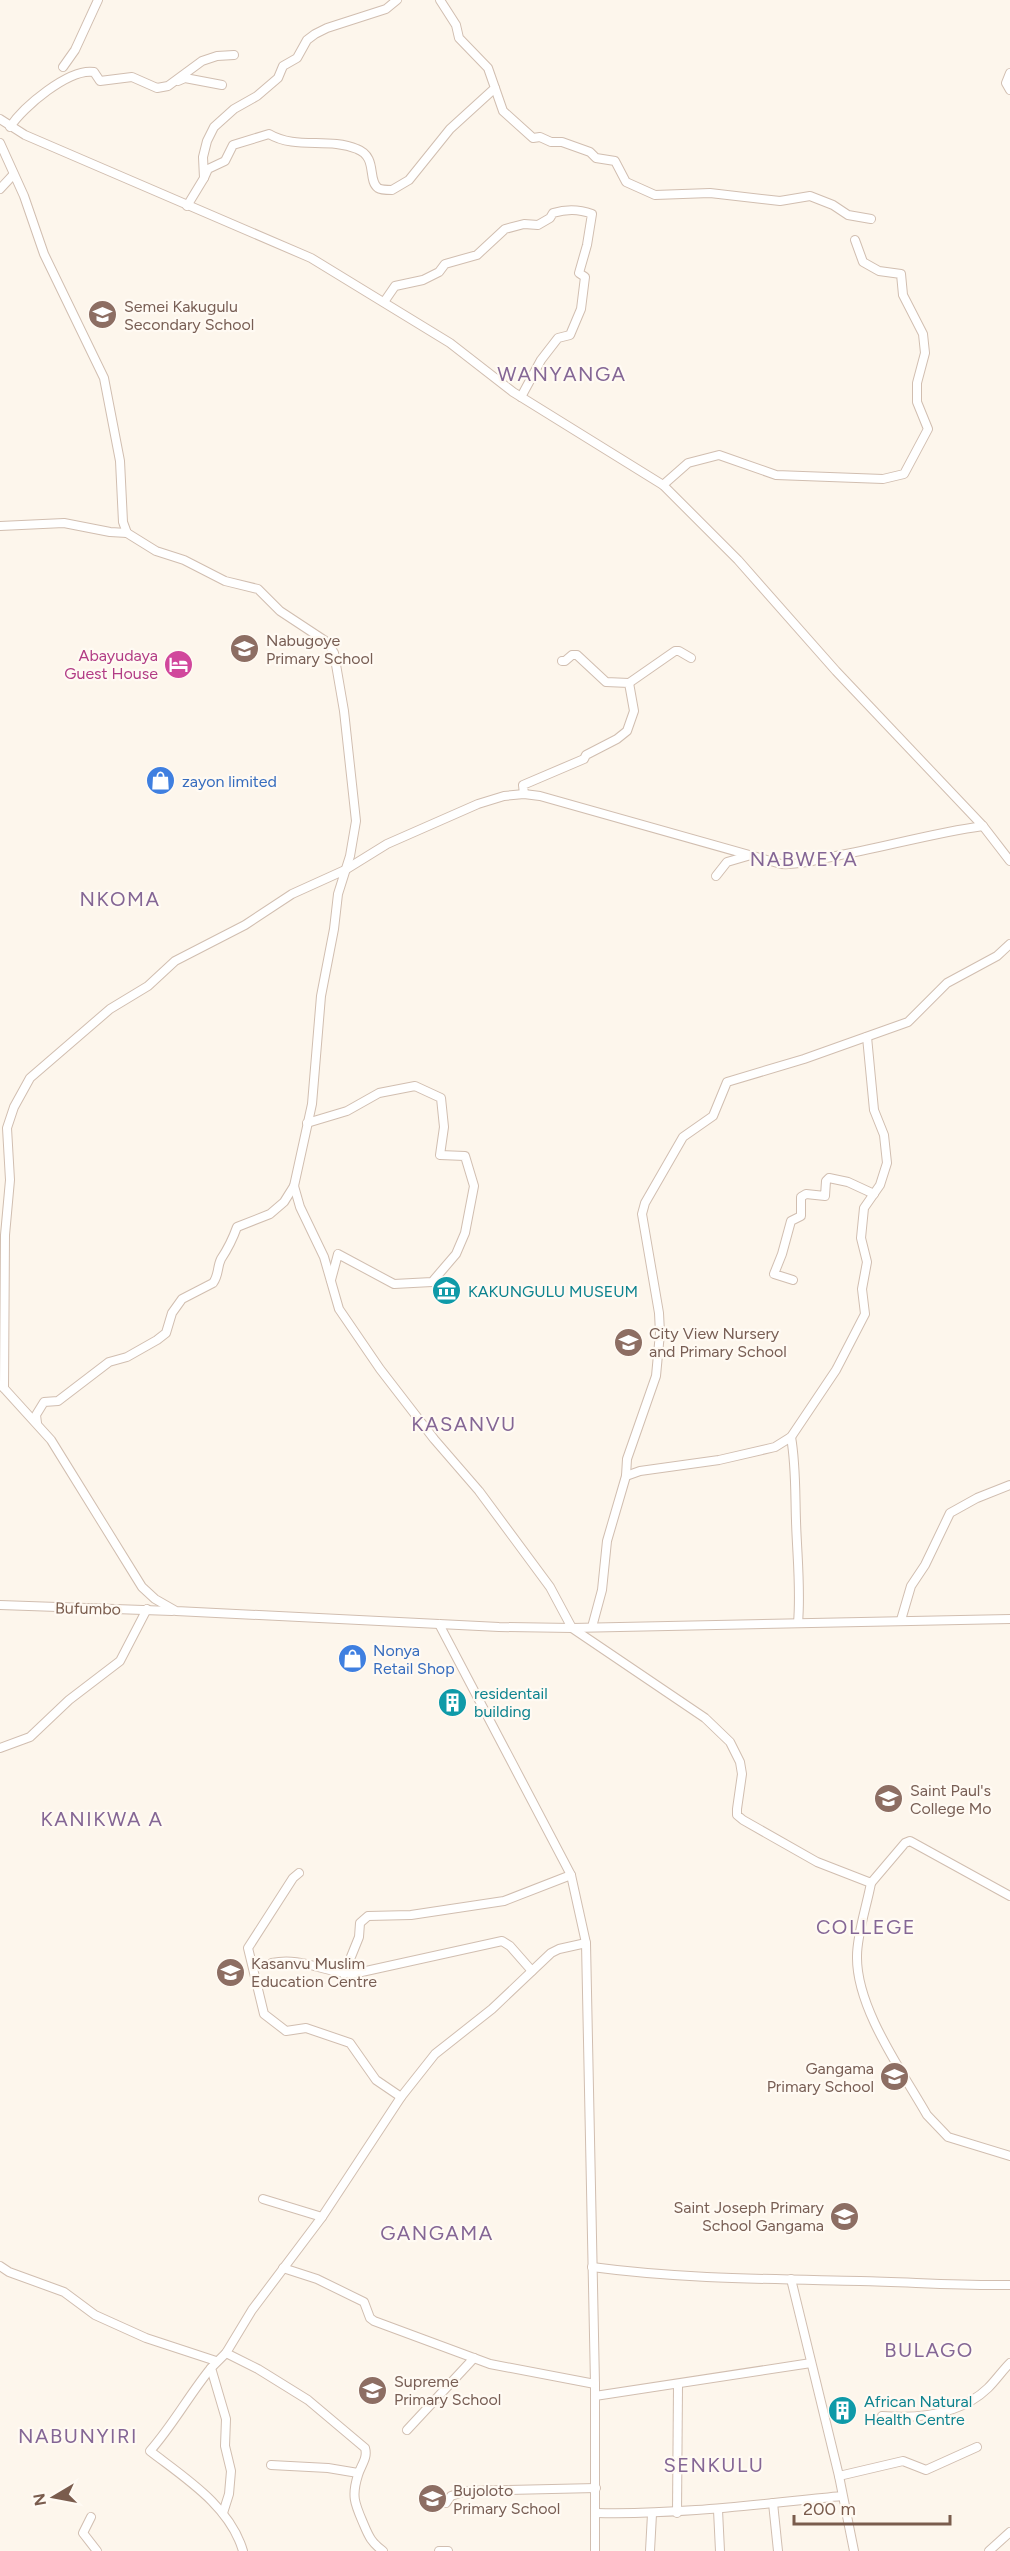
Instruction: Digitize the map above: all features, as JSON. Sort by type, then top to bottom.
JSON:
[{"type":"street","points":[[63,67],[75,50],[98,0]]},
{"type":"street","points":[[204,178],[203,157],[214,127],[278,78],[283,66],[297,58],[307,40],[327,28],[386,9],[397,0]]},
{"type":"street","points":[[440,0],[456,26],[459,38],[488,68],[503,111],[534,138],[540,137],[551,142],[562,142],[590,152],[596,158],[615,161],[626,182],[655,195],[710,193],[780,201],[810,196],[833,205],[848,215],[871,219]]},
{"type":"street","points":[[177,82],[202,61],[218,56],[234,55]]},
{"type":"street","points":[[10,127],[34,99],[76,73],[94,72],[100,81],[132,77],[157,88],[168,86],[185,78],[222,86]]},
{"type":"street","points":[[1010,73],[1006,83],[1010,90]]},
{"type":"street","points":[[187,207],[208,169],[225,161],[233,145],[269,134],[285,142],[322,143],[357,148],[367,155],[373,168],[374,182],[379,188],[392,190],[409,180],[450,129],[495,88]]},
{"type":"street","points":[[0,120],[10,127],[187,207],[291,248],[450,343],[521,397],[663,485],[718,538],[836,671],[982,826],[1010,861]]},
{"type":"street","points":[[0,143],[24,196],[44,254],[104,378],[120,461],[123,518],[127,533]]},
{"type":"street","points":[[0,189],[13,175]]},
{"type":"street","points":[[384,302],[396,286],[423,280],[439,273],[445,264],[477,255],[505,229],[524,224],[538,225],[550,218],[553,213],[561,211],[574,209],[592,214],[579,273],[585,277],[581,309],[570,335],[558,339],[541,360],[521,397]]},
{"type":"street","points":[[663,485],[688,463],[719,455],[776,475],[883,479],[904,474],[928,429],[917,402],[917,383],[925,353],[923,334],[903,295],[901,274],[879,271],[863,262],[855,240]]},
{"type":"street","points":[[0,526],[64,522],[110,532],[127,533],[156,551],[193,564],[225,581],[258,589],[280,611],[330,646],[338,672],[356,821],[352,845],[338,894],[321,996],[314,1090],[294,1186],[282,1204],[270,1214],[237,1227],[234,1239],[220,1261],[216,1279],[208,1286],[182,1299],[172,1313],[166,1332],[157,1340],[127,1357],[110,1362],[58,1401],[44,1402],[36,1415],[37,1424]]},
{"type":"street","points":[[562,661],[566,661],[572,655],[577,655],[606,682],[628,683],[675,651],[691,658]]},
{"type":"street","points":[[524,794],[523,785],[584,759],[586,755],[624,734],[634,715],[628,683]]},
{"type":"street","points":[[176,1611],[155,1599],[142,1587],[51,1440],[2,1386],[5,1235],[10,1180],[7,1128],[17,1100],[30,1078],[110,1009],[148,986],[175,961],[245,925],[298,891],[345,870],[387,844],[498,797],[524,794],[781,864],[878,850],[911,840],[982,826]]},
{"type":"street","points":[[352,845],[358,861]]},
{"type":"street","points":[[716,876],[727,862],[752,855]]},
{"type":"street","points":[[592,1628],[602,1590],[609,1535],[627,1476],[631,1446],[656,1376],[660,1333],[658,1308],[642,1214],[647,1196],[683,1137],[713,1116],[727,1082],[908,1022],[947,983],[997,956],[1010,944]]},
{"type":"street","points":[[627,1476],[640,1471],[751,1454],[775,1447],[791,1437],[836,1370],[865,1314],[862,1289],[867,1262],[861,1238],[864,1208],[879,1185],[887,1163],[884,1135],[874,1110],[867,1037]]},
{"type":"street","points":[[307,1123],[347,1111],[379,1093],[416,1086],[441,1098],[444,1127],[440,1155],[465,1156],[474,1186],[465,1233],[456,1254],[432,1282],[394,1284],[338,1254],[330,1281]]},
{"type":"street","points":[[793,1280],[774,1274],[791,1221],[801,1216],[801,1197],[806,1194],[825,1196],[826,1181],[829,1179],[848,1182],[873,1194]]},
{"type":"street","points":[[294,1186],[300,1207],[324,1257],[339,1309],[349,1326],[434,1439],[479,1491],[544,1578],[572,1628],[705,1718],[730,1742],[740,1762],[742,1774],[737,1815],[816,1862],[871,1883]]},
{"type":"street","points":[[282,1204],[300,1207]]},
{"type":"street","points":[[791,1437],[796,1462],[795,1515],[801,1595],[798,1623]]},
{"type":"street","points":[[901,1620],[910,1586],[925,1565],[950,1513],[977,1498],[1010,1485]]},
{"type":"street","name":"Bufumbo","points":[[0,1605],[90,1610],[147,1609],[439,1624],[572,1628],[1010,1619]]},
{"type":"street","points":[[0,1748],[30,1737],[69,1700],[120,1661],[147,1609]]},
{"type":"street","points":[[439,1624],[571,1875],[586,1943],[595,2385],[595,2551]]},
{"type":"street","points":[[1010,1896],[910,1841],[905,1843],[871,1883],[857,1955],[862,1987],[875,2023],[927,2115],[948,2137],[1010,2156]]},
{"type":"street","points":[[299,1873],[293,1878],[248,1948],[264,2014],[286,2031],[306,2028],[350,2043],[376,2080],[401,2097]]},
{"type":"street","points":[[344,1974],[359,1937],[360,1923],[368,1916],[411,1915],[504,1901],[571,1875]]},
{"type":"street","points":[[272,1963],[303,1962],[344,1974],[357,1973],[496,1941],[510,1946],[532,1971]]},
{"type":"street","points":[[243,2551],[239,2538],[223,2513],[200,2490],[150,2451],[170,2428],[187,2399],[213,2364],[226,2353],[252,2310],[322,2217],[401,2097],[445,2043],[492,2009],[559,1949],[586,1943]]},
{"type":"street","points":[[263,2199],[322,2217]]},
{"type":"street","points":[[0,2266],[64,2292],[95,2315],[213,2364]]},
{"type":"street","points":[[592,2267],[643,2274],[964,2286],[1010,2285]]},
{"type":"street","points":[[284,2268],[317,2279],[364,2302],[370,2318],[374,2321],[490,2364],[595,2385]]},
{"type":"street","points":[[791,2279],[839,2476],[854,2551]]},
{"type":"street","points":[[226,2353],[300,2394],[361,2444],[366,2455],[358,2473],[354,2493],[355,2507],[369,2538],[383,2551]]},
{"type":"street","points":[[407,2430],[474,2358]]},
{"type":"street","points":[[595,2396],[812,2363]]},
{"type":"street","points":[[882,2416],[908,2418],[935,2415],[960,2407],[990,2386],[1010,2363]]},
{"type":"street","points":[[213,2364],[226,2418],[225,2446],[231,2471],[229,2494],[223,2513]]},
{"type":"street","points":[[676,2512],[678,2385]]},
{"type":"street","points":[[839,2476],[903,2461],[926,2470],[977,2447]]},
{"type":"street","points":[[271,2465],[328,2468],[358,2473]]},
{"type":"street","points":[[446,2503],[451,2496],[466,2491],[596,2488]]},
{"type":"street","points":[[596,2513],[652,2514],[718,2510],[842,2496]]},
{"type":"street","points":[[773,2503],[778,2551]]},
{"type":"street","points":[[718,2510],[720,2551]]},
{"type":"street","points":[[650,2551],[652,2514]]},
{"type":"street","points":[[91,2517],[83,2533],[97,2551]]},
{"type":"street","points":[[989,2551],[1010,2532]]},
{"type":"street","points":[[439,2551],[448,2551]]},
{"type":"place","name":"Semei Kakugulu Secondary School","points":[[103,315]]},
{"type":"place","name":"Nabugoye Primary School","points":[[245,649]]},
{"type":"place","name":"Abayudaya Guest House","points":[[179,664]]},
{"type":"place","name":"zayon limited","points":[[161,781]]},
{"type":"place","name":"KAKUNGULU MUSEUM","points":[[447,1291]]},
{"type":"place","name":"City View Nursery and Primary School","points":[[628,1342]]},
{"type":"place","name":"Nonya Retail Shop","points":[[352,1659]]},
{"type":"place","name":"residentail building","points":[[453,1702]]},
{"type":"place","name":"Saint Paul's College Mo","points":[[889,1799]]},
{"type":"place","name":"Kasanvu Muslim Education Centre","points":[[230,1972]]},
{"type":"place","name":"Gangama Primary School","points":[[895,2077]]},
{"type":"place","name":"Saint Joseph Primary School Gangama","points":[[845,2216]]},
{"type":"place","name":"Supreme Primary School","points":[[373,2390]]},
{"type":"place","name":"African Natural Health Centre","points":[[843,2410]]},
{"type":"place","name":"Bujoloto Primary School","points":[[432,2499]]},
{"type":"district","name":"WANYANGA","points":[[562,374]]},
{"type":"district","name":"NABWEYA","points":[[804,859]]},
{"type":"district","name":"NKOMA","points":[[120,899]]},
{"type":"district","name":"KASANVU","points":[[464,1424]]},
{"type":"district","name":"KANIKWA A","points":[[102,1819]]},
{"type":"district","name":"COLLEGE","points":[[866,1927]]},
{"type":"district","name":"GANGAMA","points":[[437,2233]]},
{"type":"district","name":"BULAGO","points":[[929,2350]]},
{"type":"district","name":"NABUNYIRI","points":[[78,2436]]},
{"type":"district","name":"SENKULU","points":[[714,2465]]}]
